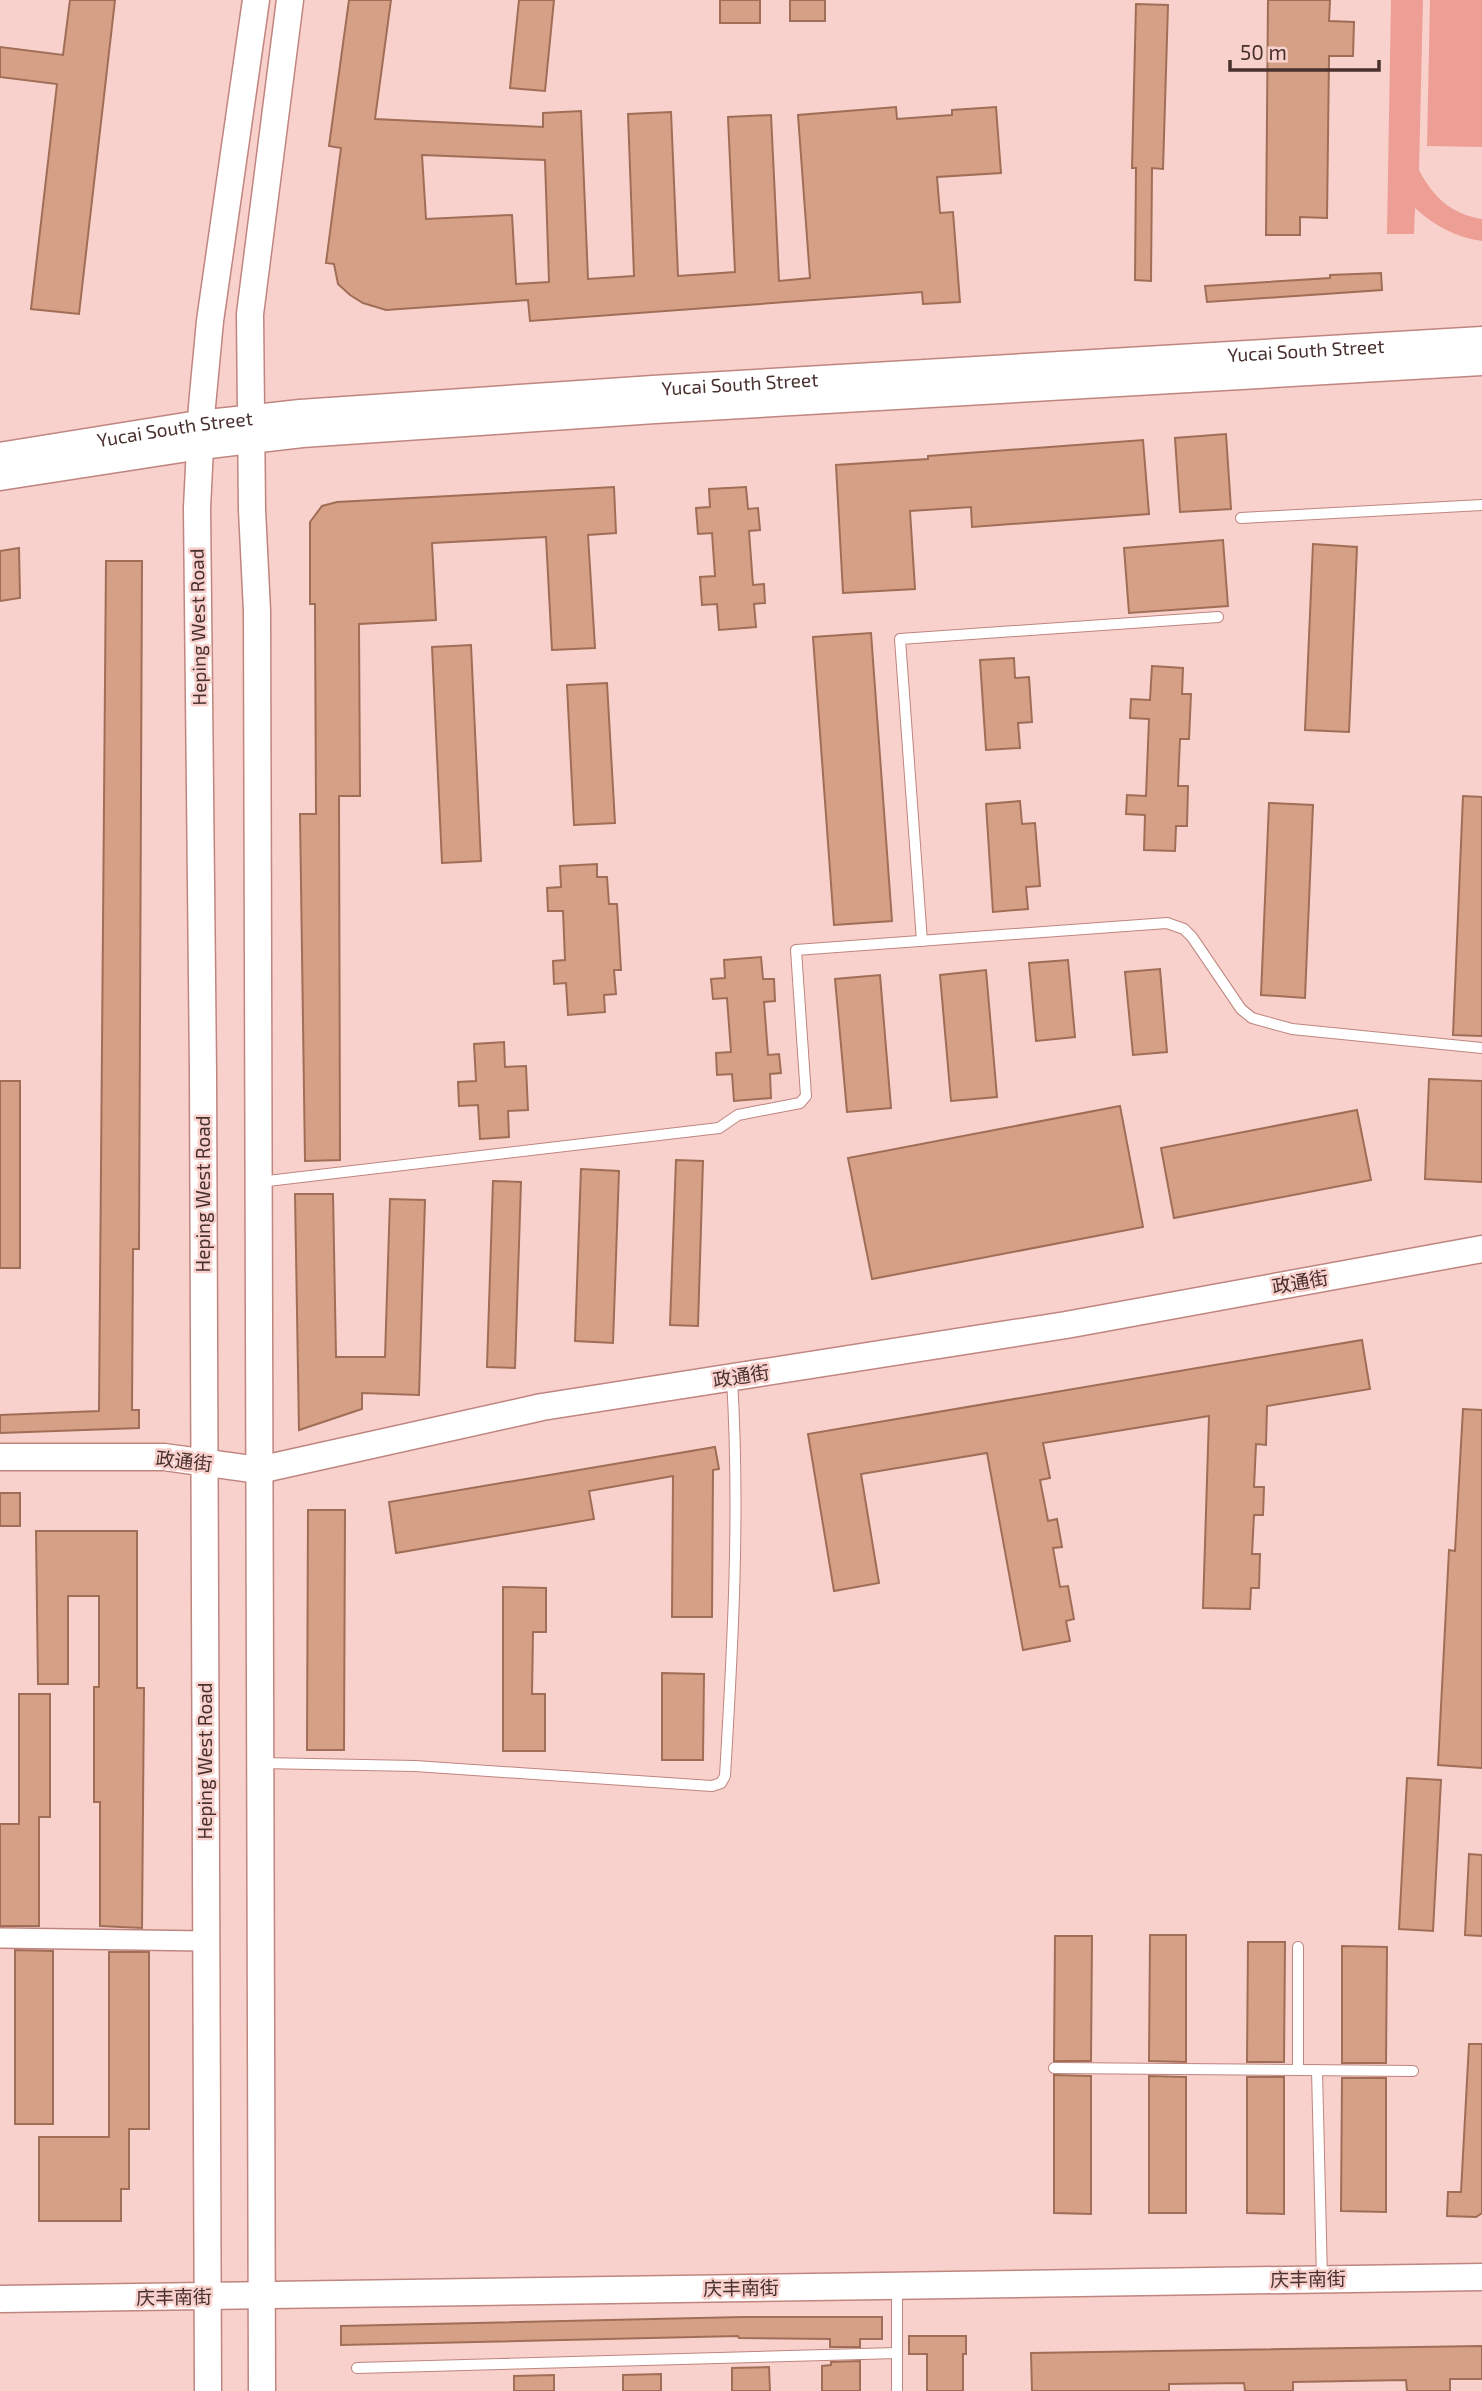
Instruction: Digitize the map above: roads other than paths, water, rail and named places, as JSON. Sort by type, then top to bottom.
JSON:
[{"type":"main road","name":"Heping West Road","points":[[208,2391],[197,522],[200,435],[212,307],[256,0]]},
{"type":"main road","points":[[262,2391],[257,611],[250,314],[290,0]]},
{"type":"main road","name":"Yucai South Street","points":[[251,429],[300,413],[653,389],[1482,340]]},
{"type":"main road","name":"Yucai South Street","points":[[0,456],[251,429],[316,433],[1482,362]]},
{"type":"main road","name":"Yucai South Street","points":[[0,477],[200,435]]},
{"type":"main road","name":"政通街","points":[[0,1457],[164,1457],[259,1470],[542,1407],[1066,1325],[1482,1249]]},
{"type":"main road","name":"庆丰南街","points":[[0,2299],[1482,2277]]},
{"type":"street","points":[[0,1938],[206,1941]]},
{"type":"lane","points":[[1241,518],[1482,505]]},
{"type":"lane","points":[[922,940],[901,639],[1218,617]]},
{"type":"lane","points":[[258,1182],[719,1128],[738,1115],[800,1104],[806,1096],[796,950],[1167,923],[1184,929],[1192,937],[1241,1009],[1252,1018],[1292,1029],[1482,1048]]},
{"type":"lane","points":[[260,1763],[415,1766],[712,1786],[721,1783],[725,1776],[735,1606],[736,1450],[731,1377]]},
{"type":"lane","points":[[1298,1947],[1298,2070]]},
{"type":"lane","points":[[1054,2068],[1413,2071]]},
{"type":"lane","points":[[1317,2070],[1322,2279]]},
{"type":"lane","points":[[897,2286],[897,2391]]},
{"type":"lane","points":[[357,2368],[897,2353]]}]
